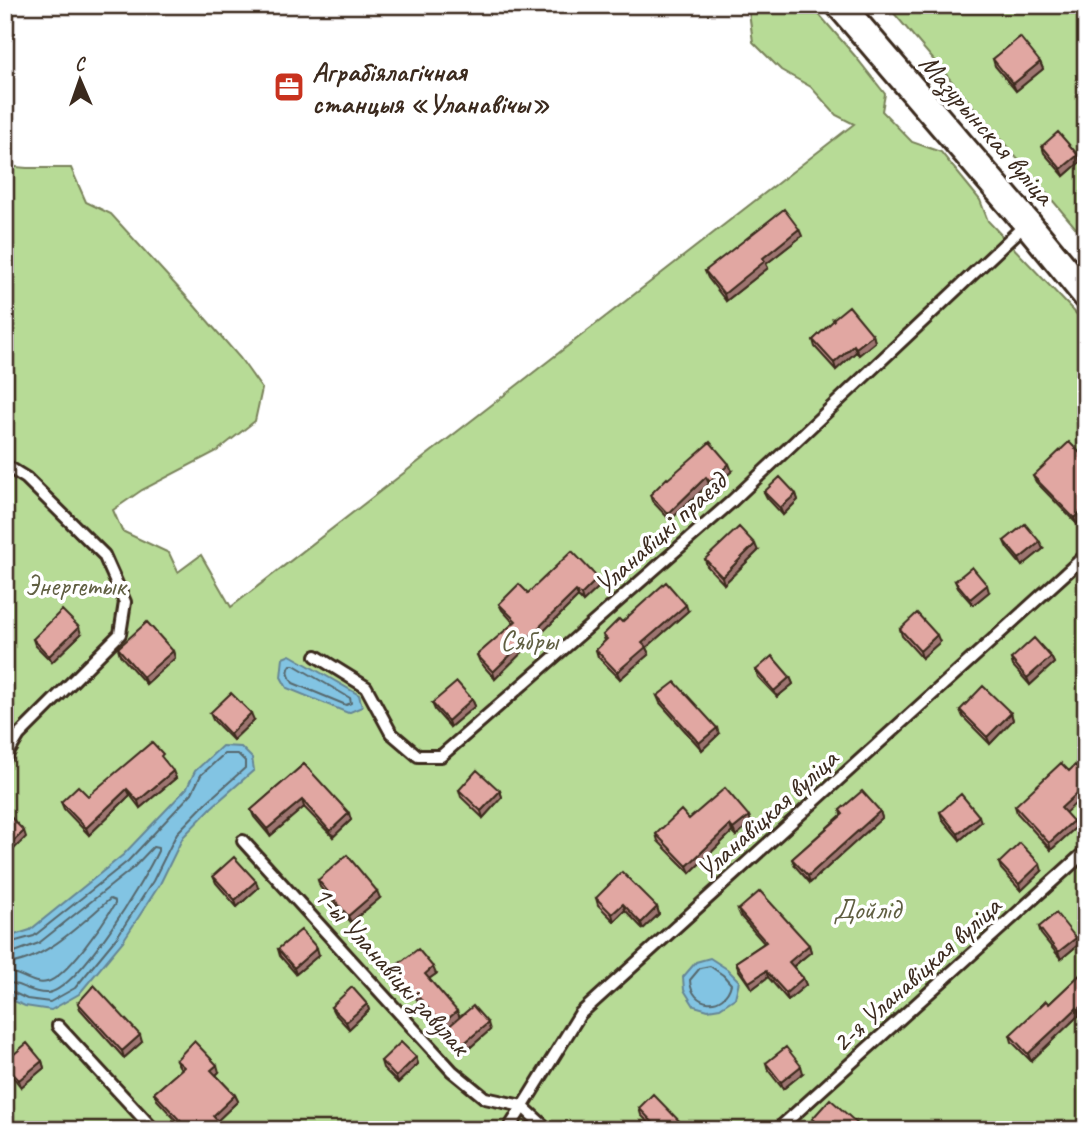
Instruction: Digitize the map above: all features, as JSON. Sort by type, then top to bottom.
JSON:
[{"type":"street","name":"Мазурынская вуліца","points":[[840,5],[1086,295]]},
{"type":"lane","name":"Уланавіцкі праезд","points":[[316,656],[366,687],[391,733],[418,756],[441,756],[730,503],[1027,223]]},
{"type":"lane","points":[[5,465],[26,478],[104,555],[125,602],[120,634],[19,735],[5,758]]},
{"type":"lane","name":"Уланавіцкая вуліца","points":[[508,1130],[580,1014],[1086,555]]},
{"type":"lane","name":"1-ы Уланавіцкі завулак","points":[[243,841],[452,1071],[485,1098],[522,1106]]},
{"type":"lane","name":"2-я Уланавіцкая вуліца","points":[[777,1130],[1086,851]]},
{"type":"lane","points":[[58,1026],[153,1130]]},
{"type":"lane","points":[[522,1106],[548,1130]]},
{"type":"green space","points":[[748,5],[811,5],[885,94],[882,111],[912,142],[941,152],[980,200],[988,221],[1086,324],[1086,1130],[5,1130],[5,166],[71,168],[86,202],[111,214],[240,358],[262,389],[255,421],[217,451],[142,490],[113,510],[122,531],[169,553],[178,572],[201,555],[231,607],[854,124],[836,115],[811,87],[781,70],[753,42]]},
{"type":"green space","points":[[887,5],[1086,5],[1086,240]]},
{"type":"water","points":[[290,655],[359,695],[362,707],[348,713],[287,688],[281,677],[283,658]]},
{"type":"water","points":[[222,746],[241,747],[252,758],[254,770],[183,837],[160,884],[123,941],[79,994],[51,1010],[25,1006],[5,997],[5,938],[30,930],[123,855],[187,788],[195,771]]},
{"type":"water","points":[[710,958],[739,981],[735,998],[720,1008],[708,1010],[694,1006],[684,990],[683,977],[696,962]]},
{"type":"building","points":[[1020,37],[1040,62],[1013,84],[993,59]]},
{"type":"building","points":[[1058,132],[1078,155],[1061,169],[1042,146]]},
{"type":"building","points":[[784,209],[799,229],[724,294],[705,271]]},
{"type":"building","points":[[849,306],[873,335],[856,348],[854,345],[834,363],[813,340]]},
{"type":"building","points":[[710,442],[729,464],[710,482],[706,477],[668,514],[650,495]]},
{"type":"building","points":[[1069,442],[1086,459],[1086,506],[1074,518],[1033,476]]},
{"type":"building","points":[[780,477],[796,494],[780,508],[764,492]]},
{"type":"building","points":[[1025,524],[1040,542],[1019,559],[1004,541]]},
{"type":"building","points":[[739,527],[755,544],[722,577],[705,559]]},
{"type":"building","points":[[572,551],[598,578],[581,595],[576,591],[493,672],[477,655],[516,621],[499,604],[519,584],[528,593]]},
{"type":"building","points":[[972,567],[987,585],[970,599],[955,581]]},
{"type":"building","points":[[666,582],[686,605],[642,643],[646,647],[617,672],[596,650],[607,639],[603,635],[619,619],[622,622]]},
{"type":"building","points":[[62,610],[79,627],[49,656],[33,639]]},
{"type":"building","points":[[917,613],[937,635],[920,651],[900,629]]},
{"type":"building","points":[[147,622],[173,651],[143,677],[118,648]]},
{"type":"building","points":[[1034,638],[1051,657],[1027,678],[1011,659]]},
{"type":"building","points":[[772,656],[790,677],[774,691],[756,670]]},
{"type":"building","points":[[457,682],[472,699],[448,721],[432,703]]},
{"type":"building","points":[[675,682],[717,728],[699,743],[657,696]]},
{"type":"building","points":[[983,686],[1011,713],[987,737],[960,710]]},
{"type":"building","points":[[231,693],[251,713],[230,734],[210,713]]},
{"type":"building","points":[[152,742],[173,771],[138,801],[127,789],[86,828],[61,802],[78,786],[88,796]]},
{"type":"building","points":[[1061,763],[1069,771],[1075,765],[1086,777],[1086,785],[1061,808],[1073,821],[1049,843],[1015,806]]},
{"type":"building","points":[[304,764],[349,813],[330,831],[302,800],[267,829],[251,810]]},
{"type":"building","points":[[477,770],[500,791],[481,811],[459,790]]},
{"type":"building","points":[[725,788],[749,816],[733,829],[730,825],[687,866],[656,834],[681,810],[689,819]]},
{"type":"building","points":[[862,791],[880,811],[808,876],[792,859],[843,814],[840,810]]},
{"type":"building","points":[[961,794],[979,816],[958,834],[940,812]]},
{"type":"building","points":[[5,811],[24,831],[5,849]]},
{"type":"building","points":[[1020,843],[1040,864],[1019,884],[999,863]]},
{"type":"building","points":[[347,855],[377,891],[348,916],[318,880]]},
{"type":"building","points":[[234,857],[256,881],[235,900],[213,876]]},
{"type":"building","points":[[622,872],[657,907],[641,923],[623,904],[612,914],[596,898]]},
{"type":"building","points":[[760,891],[809,945],[789,962],[803,978],[786,993],[766,971],[749,982],[736,962],[766,942],[738,910]]},
{"type":"building","points":[[1056,913],[1076,938],[1058,952],[1039,927]]},
{"type":"building","points":[[301,930],[317,948],[294,968],[278,949]]},
{"type":"building","points":[[418,949],[433,967],[425,974],[457,1011],[442,1024],[393,968]]},
{"type":"building","points":[[1085,970],[1086,1002],[1028,1054],[1010,1035],[1046,1001],[1049,1004]]},
{"type":"building","points":[[94,985],[140,1035],[122,1051],[78,1003]]},
{"type":"building","points":[[352,987],[367,1004],[346,1022],[331,1007]]},
{"type":"building","points":[[473,1006],[488,1023],[462,1045],[447,1028]]},
{"type":"building","points":[[194,1041],[217,1065],[211,1070],[235,1095],[213,1116],[226,1130],[189,1130],[154,1093],[184,1067],[176,1060]]},
{"type":"building","points":[[401,1042],[416,1057],[396,1077],[381,1061]]},
{"type":"building","points":[[27,1043],[42,1061],[19,1080],[5,1062]]},
{"type":"building","points":[[786,1047],[801,1066],[781,1082],[766,1063]]},
{"type":"building","points":[[653,1094],[688,1130],[660,1130],[639,1108]]},
{"type":"building","points":[[830,1099],[859,1125],[855,1130],[804,1130],[814,1120],[812,1119]]},
{"type":"building","points":[[1086,1122],[1086,1130],[1074,1130]]},
{"type":"place","name":"Аграбіялагічная станцыя «Уланавічы»","points":[[289,87]]},
{"type":"park label","name":"Энергетык","points":[[75,585]]},
{"type":"park label","name":"Сябры","points":[[529,640]]},
{"type":"park label","name":"Дойлід","points":[[867,909]]}]
